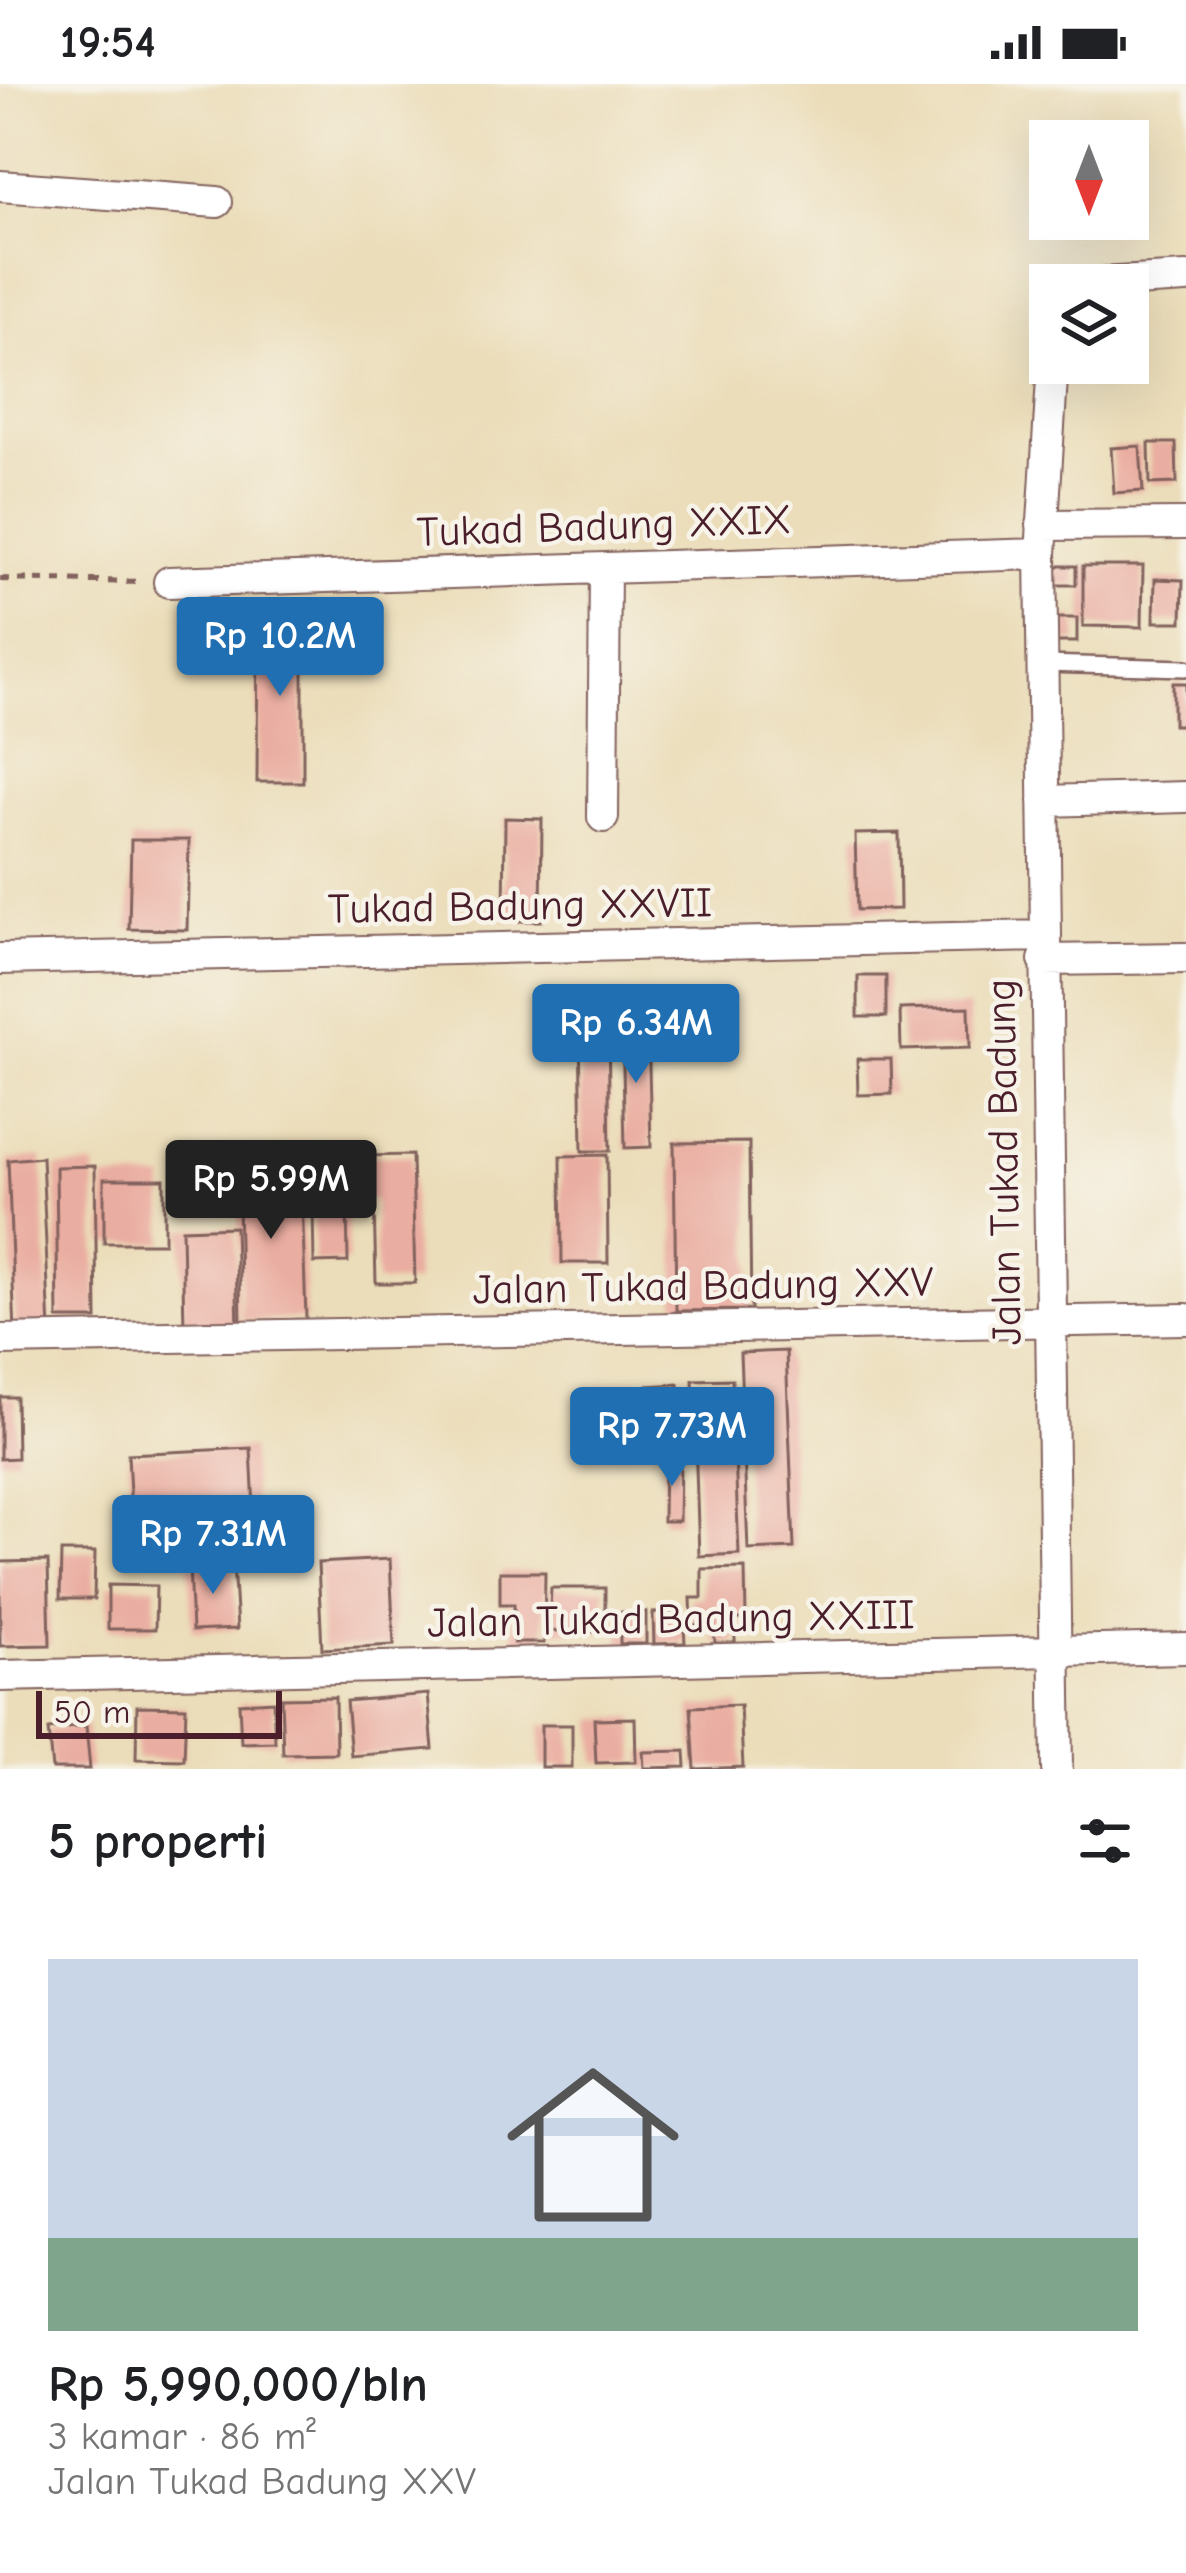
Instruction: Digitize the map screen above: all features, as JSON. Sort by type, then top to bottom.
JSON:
[{"type":"street","points":[[0,186],[217,202]]},
{"type":"street","points":[[1149,280],[1186,278]]},
{"type":"street","name":"Jalan Tukad Badung","points":[[1052,384],[1042,539],[1043,948],[1057,1769]]},
{"type":"street","name":"Tukad Badung XXIX","points":[[169,582],[604,569],[1042,539],[1186,524]]},
{"type":"street","points":[[604,569],[604,818]]},
{"type":"street","points":[[1044,801],[1186,797]]},
{"type":"street","name":"Tukad Badung XXVII","points":[[0,959],[1043,948],[1186,958]]},
{"type":"street","name":"Jalan Tukad Badung XXV","points":[[0,1340],[1186,1319]]},
{"type":"street","name":"Jalan Tukad Badung XXIII","points":[[0,1676],[1186,1648]]},
{"type":"lane","points":[[1044,664],[1186,668]]},
{"type":"path","points":[[0,579],[169,582]]},
{"type":"building","points":[[1149,443],[1176,443],[1177,483],[1150,484]]},
{"type":"building","points":[[1140,446],[1143,491],[1114,493],[1111,448]]},
{"type":"building","points":[[1046,566],[1076,566],[1076,585],[1046,585]]},
{"type":"building","points":[[1083,566],[1143,566],[1142,627],[1083,626]]},
{"type":"building","points":[[1155,579],[1183,580],[1182,622],[1154,622]]},
{"type":"building","points":[[258,615],[303,615],[303,782],[257,782]]},
{"type":"building","points":[[1046,618],[1077,618],[1077,642],[1046,642]]},
{"type":"building","points":[[1173,683],[1186,683],[1186,725],[1173,725]]},
{"type":"building","points":[[505,818],[542,819],[541,921],[504,921]]},
{"type":"building","points":[[899,833],[900,909],[857,910],[855,834]]},
{"type":"building","points":[[131,840],[189,840],[187,930],[129,929]]},
{"type":"building","points":[[858,976],[886,976],[886,1017],[858,1017]]},
{"type":"building","points":[[969,1007],[970,1048],[901,1050],[900,1009]]},
{"type":"building","points":[[622,1025],[648,1025],[651,1147],[625,1148]]},
{"type":"building","points":[[608,1027],[610,1151],[582,1151],[580,1028]]},
{"type":"building","points":[[857,1059],[891,1059],[892,1094],[858,1095]]},
{"type":"building","points":[[749,1142],[751,1310],[676,1311],[674,1143]]},
{"type":"building","points":[[412,1155],[415,1283],[376,1283],[374,1200],[347,1201],[348,1262],[314,1263],[312,1157]]},
{"type":"building","points":[[607,1155],[608,1263],[562,1263],[561,1156]]},
{"type":"building","points":[[42,1157],[50,1331],[15,1333],[8,1160]]},
{"type":"building","points":[[301,1163],[306,1319],[241,1321],[237,1164]]},
{"type":"building","points":[[95,1166],[97,1319],[58,1319],[56,1167]]},
{"type":"building","points":[[104,1179],[164,1179],[164,1243],[104,1243]]},
{"type":"building","points":[[235,1227],[238,1327],[184,1328],[182,1229]]},
{"type":"building","points":[[786,1351],[794,1548],[748,1550],[740,1353]]},
{"type":"building","points":[[732,1379],[739,1554],[699,1556],[693,1380]]},
{"type":"building","points":[[679,1384],[681,1438],[650,1440],[647,1386]]},
{"type":"building","points":[[0,1397],[16,1397],[17,1458],[0,1459]]},
{"type":"building","points":[[251,1448],[256,1550],[133,1556],[128,1454]]},
{"type":"building","points":[[664,1457],[680,1457],[679,1521],[663,1521]]},
{"type":"building","points":[[61,1552],[95,1552],[94,1599],[60,1599]]},
{"type":"building","points":[[390,1559],[394,1645],[322,1649],[318,1563]]},
{"type":"building","points":[[48,1561],[50,1645],[0,1646],[0,1562]]},
{"type":"building","points":[[233,1563],[237,1629],[192,1631],[189,1566]]},
{"type":"building","points":[[745,1568],[746,1619],[735,1619],[735,1643],[715,1643],[714,1624],[692,1625],[691,1598],[702,1598],[702,1569]]},
{"type":"building","points":[[500,1572],[545,1572],[544,1643],[514,1643],[514,1604],[500,1604]]},
{"type":"building","points":[[108,1585],[156,1586],[155,1629],[108,1629]]},
{"type":"building","points":[[551,1588],[605,1588],[605,1632],[549,1631]]},
{"type":"building","points":[[620,1612],[646,1612],[646,1644],[620,1644]]},
{"type":"building","points":[[683,1612],[685,1643],[654,1644],[653,1613]]},
{"type":"building","points":[[428,1694],[433,1749],[351,1756],[346,1701]]},
{"type":"building","points":[[335,1697],[336,1753],[283,1754],[281,1698]]},
{"type":"building","points":[[273,1701],[275,1742],[241,1743],[239,1703]]},
{"type":"building","points":[[740,1705],[743,1767],[695,1769],[691,1707]]},
{"type":"building","points":[[137,1706],[186,1707],[184,1760],[136,1759]]},
{"type":"building","points":[[635,1718],[636,1762],[596,1763],[594,1719]]},
{"type":"building","points":[[541,1725],[572,1725],[572,1767],[541,1767]]},
{"type":"building","points":[[86,1726],[90,1769],[52,1769],[48,1730]]},
{"type":"building","points":[[685,1751],[686,1767],[644,1768],[643,1752]]}]
